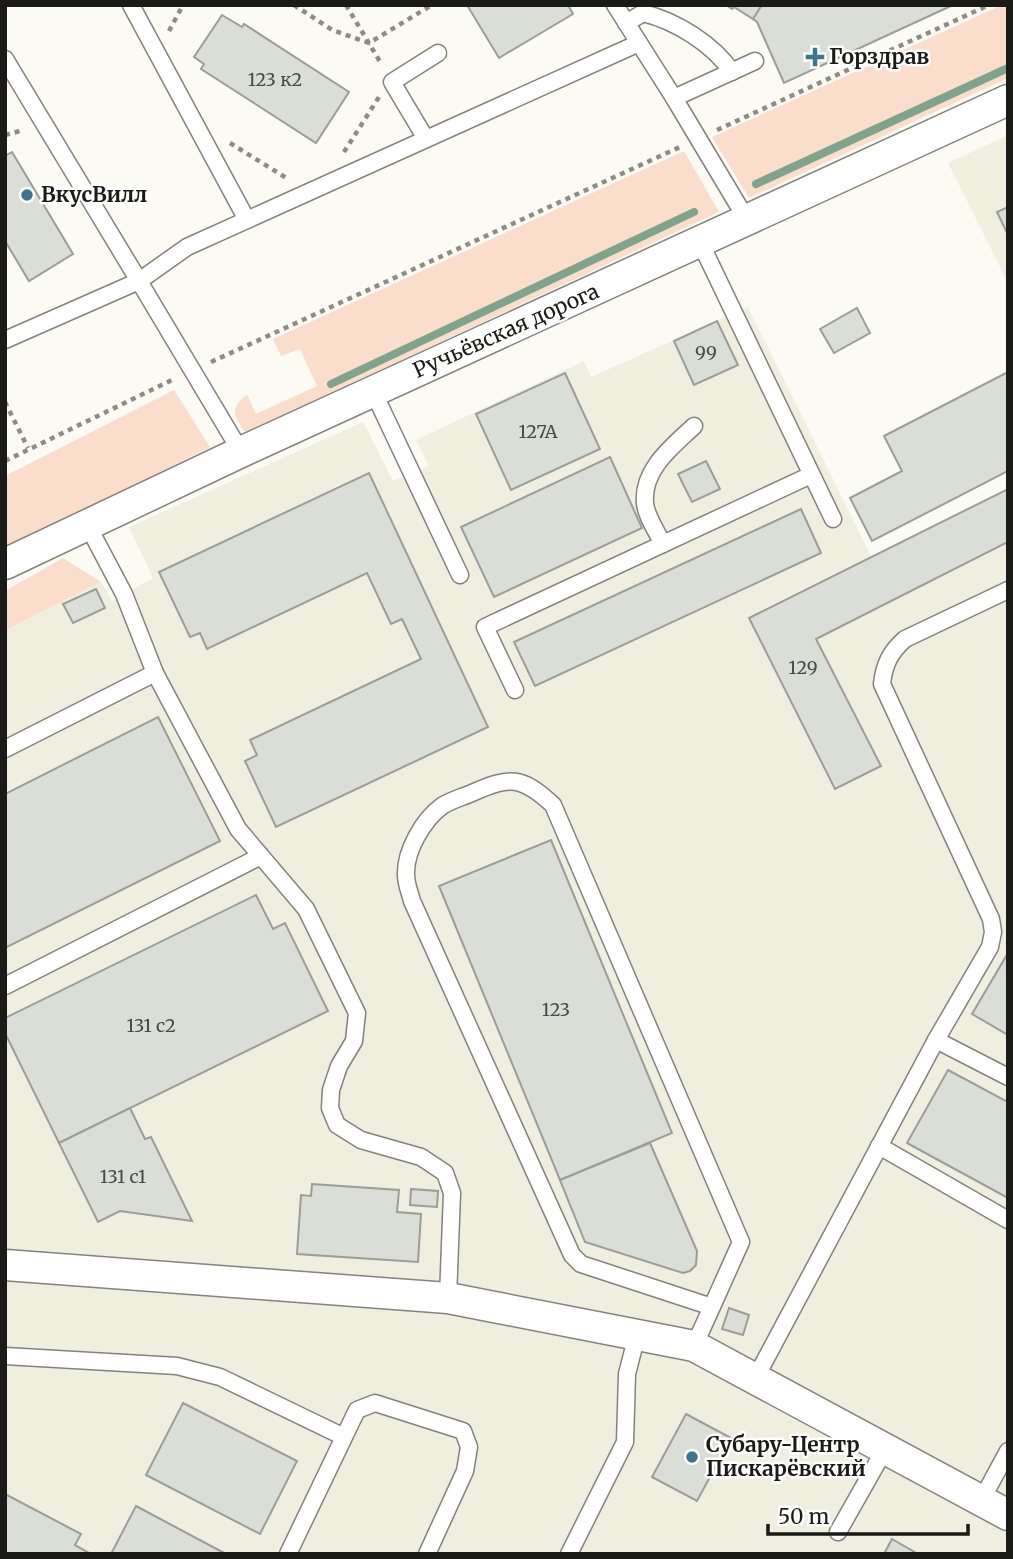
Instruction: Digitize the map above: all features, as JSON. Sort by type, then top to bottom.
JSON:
[{"type":"street","name":"Ручьёвская дорога","points":[[5,565],[241,452],[1008,100]]},
{"type":"street","points":[[5,1265],[448,1298],[694,1346],[1008,1516]]},
{"type":"lane","points":[[131,5],[247,220]]},
{"type":"lane","points":[[615,5],[747,220]]},
{"type":"lane","points":[[626,23],[643,13],[663,18],[715,51],[732,72]]},
{"type":"lane","points":[[5,340],[139,281],[187,247],[639,43]]},
{"type":"lane","points":[[426,139],[392,82],[438,54]]},
{"type":"lane","points":[[5,58],[241,452]]},
{"type":"lane","points":[[674,98],[755,61]]},
{"type":"lane","points":[[699,242],[833,519]]},
{"type":"lane","points":[[373,391],[460,575]]},
{"type":"lane","points":[[663,544],[645,505],[646,485],[658,461],[694,426]]},
{"type":"lane","points":[[515,690],[485,627],[811,475]]},
{"type":"lane","points":[[87,524],[124,594],[155,674],[238,830],[306,909],[357,1013],[354,1041],[339,1066],[331,1090],[330,1108],[337,1125],[361,1140],[421,1157],[445,1173],[452,1193],[448,1298]]},
{"type":"lane","points":[[755,1379],[936,1040],[990,947],[993,932],[991,919],[882,684],[884,668],[893,649],[905,639],[1008,590]]},
{"type":"lane","points":[[5,749],[155,674]]},
{"type":"lane","points":[[694,1346],[712,1307],[741,1242],[553,806],[537,790],[520,782],[498,782],[443,806],[422,827],[413,844],[405,875],[412,901],[572,1255],[581,1264],[712,1307]]},
{"type":"lane","points":[[5,986],[261,856]]},
{"type":"lane","points":[[936,1040],[1008,1077]]},
{"type":"lane","points":[[879,1146],[1008,1220]]},
{"type":"lane","points":[[569,1554],[625,1442],[627,1374],[637,1335]]},
{"type":"lane","points":[[5,1356],[177,1366],[220,1377],[342,1437]]},
{"type":"lane","points":[[288,1554],[357,1410],[375,1403],[463,1432],[469,1447],[465,1471],[427,1554]]},
{"type":"lane","points":[[838,1532],[885,1449]]},
{"type":"lane","points":[[981,1501],[1008,1451]]},
{"type":"path","points":[[156,51],[184,5]]},
{"type":"path","points":[[294,5],[332,30],[369,43]]},
{"type":"path","points":[[194,120],[315,190],[392,82],[346,5]]},
{"type":"path","points":[[369,43],[432,5]]},
{"type":"path","points":[[5,461],[192,371],[989,5]]},
{"type":"path","points":[[5,402],[28,448]]},
{"type":"shaded area","points":[[1002,5],[1008,5],[1008,78],[749,198],[712,137]]},
{"type":"shaded area","points":[[1008,135],[1008,283],[948,163]]},
{"type":"shaded area","points":[[684,151],[719,212],[249,431],[244,431],[237,420],[236,408],[247,394],[256,414],[317,386],[300,349],[281,356],[273,339]]},
{"type":"shaded area","points":[[748,307],[871,556],[1008,489],[1008,1554],[5,1554],[5,633],[8,629],[101,582],[112,601],[153,578],[129,527],[363,422],[393,481],[429,466],[416,440],[584,361],[591,377]]},
{"type":"shaded area","points":[[174,390],[210,447],[5,549],[5,476]]},
{"type":"shaded area","points":[[63,558],[101,582],[8,629],[5,633],[5,591]]},
{"type":"building","points":[[467,5],[568,5],[573,14],[499,58]]},
{"type":"building","points":[[726,5],[762,5],[753,19]]},
{"type":"building","points":[[762,5],[953,5],[784,83],[757,22],[753,19]]},
{"type":"building","points":[[222,15],[242,27],[244,24],[349,92],[316,143],[201,69],[204,64],[194,57]]},
{"type":"building","points":[[12,152],[73,254],[29,281],[5,241],[5,156]]},
{"type":"building","points":[[1008,207],[1008,235],[997,212]]},
{"type":"building","points":[[857,308],[870,333],[834,353],[820,329]]},
{"type":"building","points":[[717,321],[738,365],[694,385],[674,341]]},
{"type":"building","points":[[1008,372],[1008,471],[872,541],[850,498],[902,471],[884,436]]},
{"type":"building","points":[[565,373],[600,449],[511,490],[476,414]]},
{"type":"building","points":[[610,457],[642,528],[494,597],[461,527]]},
{"type":"building","points":[[706,461],[720,489],[692,502],[678,474]]},
{"type":"building","points":[[369,473],[488,727],[276,827],[245,761],[257,755],[250,740],[421,659],[402,619],[391,624],[367,573],[207,649],[200,633],[190,637],[159,572]]},
{"type":"building","points":[[1008,489],[1008,542],[816,639],[881,766],[835,789],[749,618]]},
{"type":"building","points":[[801,509],[821,553],[535,686],[514,642]]},
{"type":"building","points":[[96,589],[105,608],[73,623],[63,604]]},
{"type":"building","points":[[158,717],[220,841],[5,948],[5,794]]},
{"type":"building","points":[[551,840],[672,1133],[560,1180],[439,886]]},
{"type":"building","points":[[256,895],[273,929],[285,923],[328,1011],[59,1143],[5,1033],[5,1018]]},
{"type":"building","points":[[1008,953],[1008,1035],[972,1014]]},
{"type":"building","points":[[948,1070],[1008,1102],[1008,1198],[907,1143]]},
{"type":"building","points":[[130,1108],[145,1139],[151,1137],[192,1221],[120,1211],[98,1222],[59,1143]]},
{"type":"building","points":[[650,1143],[697,1251],[696,1265],[683,1273],[585,1242],[560,1180]]},
{"type":"building","points":[[312,1184],[399,1190],[397,1212],[421,1214],[418,1262],[297,1254],[301,1195],[311,1196]]},
{"type":"building","points":[[411,1189],[438,1191],[437,1207],[410,1205]]},
{"type":"building","points":[[729,1308],[749,1315],[743,1335],[722,1329]]},
{"type":"building","points":[[183,1403],[297,1461],[260,1534],[146,1475]]},
{"type":"building","name":"Субару-Центр Пискарёвский","points":[[686,1414],[731,1438],[697,1501],[652,1477]]},
{"type":"building","points":[[5,1494],[81,1534],[75,1545],[91,1554],[5,1554]]},
{"type":"building","points":[[136,1506],[226,1554],[111,1554]]},
{"type":"building","points":[[892,1539],[918,1554],[884,1554]]},
{"type":"waterway","points":[[756,184],[1008,68]]},
{"type":"waterway","points":[[331,384],[694,212]]},
{"type":"place","name":"Горздрав","points":[[815,57]]},
{"type":"place","name":"ВкусВилл","points":[[27,195]]},
{"type":"place","name":"Субару-Центр Пискарёвский","points":[[692,1457]]}]
